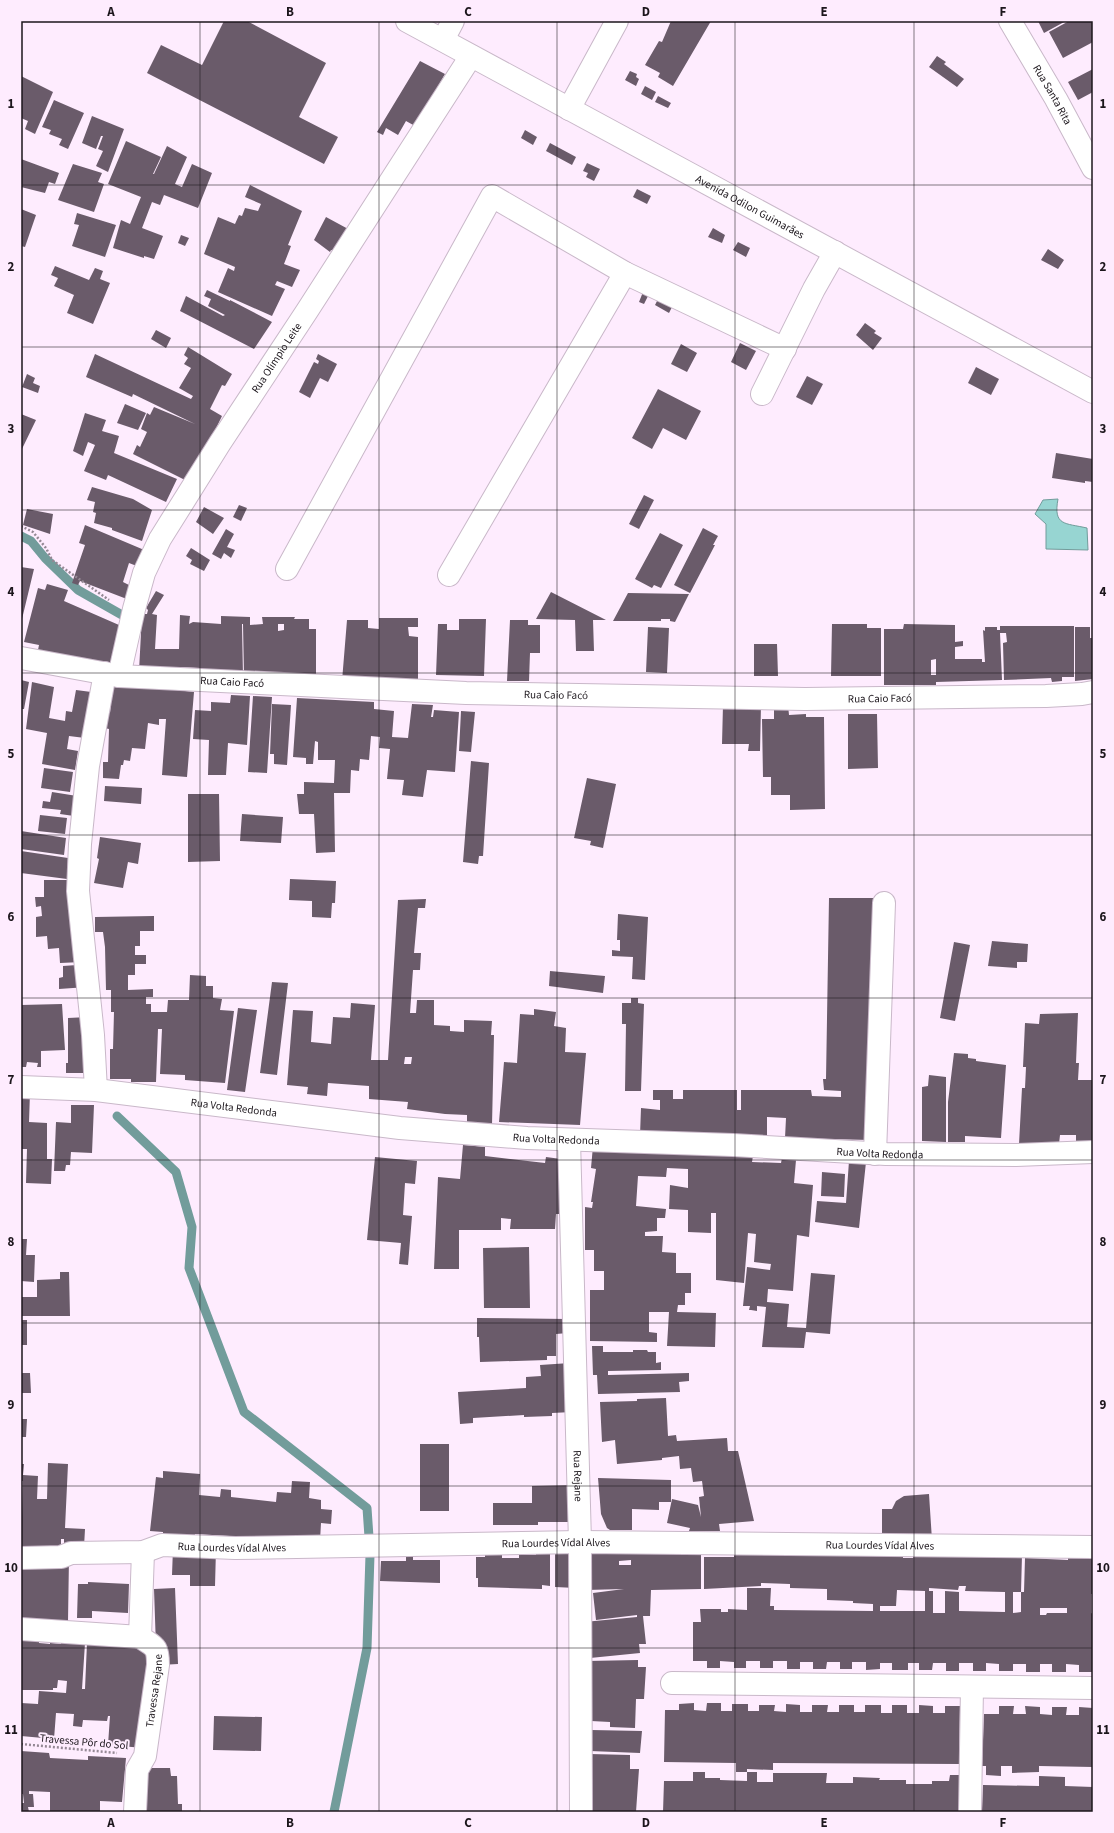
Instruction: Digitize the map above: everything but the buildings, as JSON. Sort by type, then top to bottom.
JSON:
[{"type":"street","name":"Avenida Odilon Guimarães","points":[[407,21],[1093,392]]},
{"type":"street","points":[[443,40],[453,21]]},
{"type":"street","points":[[569,109],[617,21]]},
{"type":"street","name":"Rua Santa Rita","points":[[1010,21],[1056,99],[1093,168]]},
{"type":"street","name":"Rua Olímpio Leite","points":[[96,1090],[93,1035],[78,892],[80,844],[88,766],[112,674],[134,609],[144,573],[175,514],[471,56]]},
{"type":"street","points":[[287,570],[492,196],[625,273],[785,349]]},
{"type":"street","points":[[762,394],[814,289],[835,252]]},
{"type":"street","points":[[449,575],[625,273]]},
{"type":"street","name":"Rua Caio Facó","points":[[21,658],[112,674],[357,688],[582,696],[805,699],[1046,696],[1093,692]]},
{"type":"street","points":[[875,1154],[884,904]]},
{"type":"street","name":"Rua Volta Redonda","points":[[21,1087],[96,1090],[400,1128],[569,1140],[734,1145],[875,1154],[1016,1156],[1093,1152]]},
{"type":"street","name":"Rua Rejane","points":[[569,1140],[580,1542],[581,1812]]},
{"type":"street","name":"Rua Lourdes Vídal Alves","points":[[21,1558],[61,1557],[71,1553],[143,1552],[162,1545],[235,1548],[580,1542],[1093,1547]]},
{"type":"street","points":[[21,1629],[140,1637],[143,1552]]},
{"type":"street","name":"Travessa Rejane","points":[[135,1812],[137,1770],[145,1756],[157,1674],[158,1651],[140,1637]]},
{"type":"street","points":[[672,1683],[1093,1688]]},
{"type":"street","points":[[970,1812],[972,1687]]},
{"type":"path","points":[[21,526],[33,532],[46,548],[52,560],[58,565],[104,597],[134,609]]},
{"type":"path","name":"Travessa Pôr do Sol","points":[[21,1744],[145,1756]]},
{"type":"shaded area","points":[[1058,499],[1057,514],[1062,522],[1087,528],[1088,550],[1046,549],[1046,524],[1035,514],[1043,500]]},
{"type":"waterway","points":[[21,536],[31,541],[45,558],[78,590],[122,615]]},
{"type":"waterway","points":[[117,1116],[176,1172],[192,1227],[189,1268],[244,1412],[367,1508],[369,1537]]},
{"type":"waterway","points":[[334,1812],[367,1648],[370,1555]]}]
